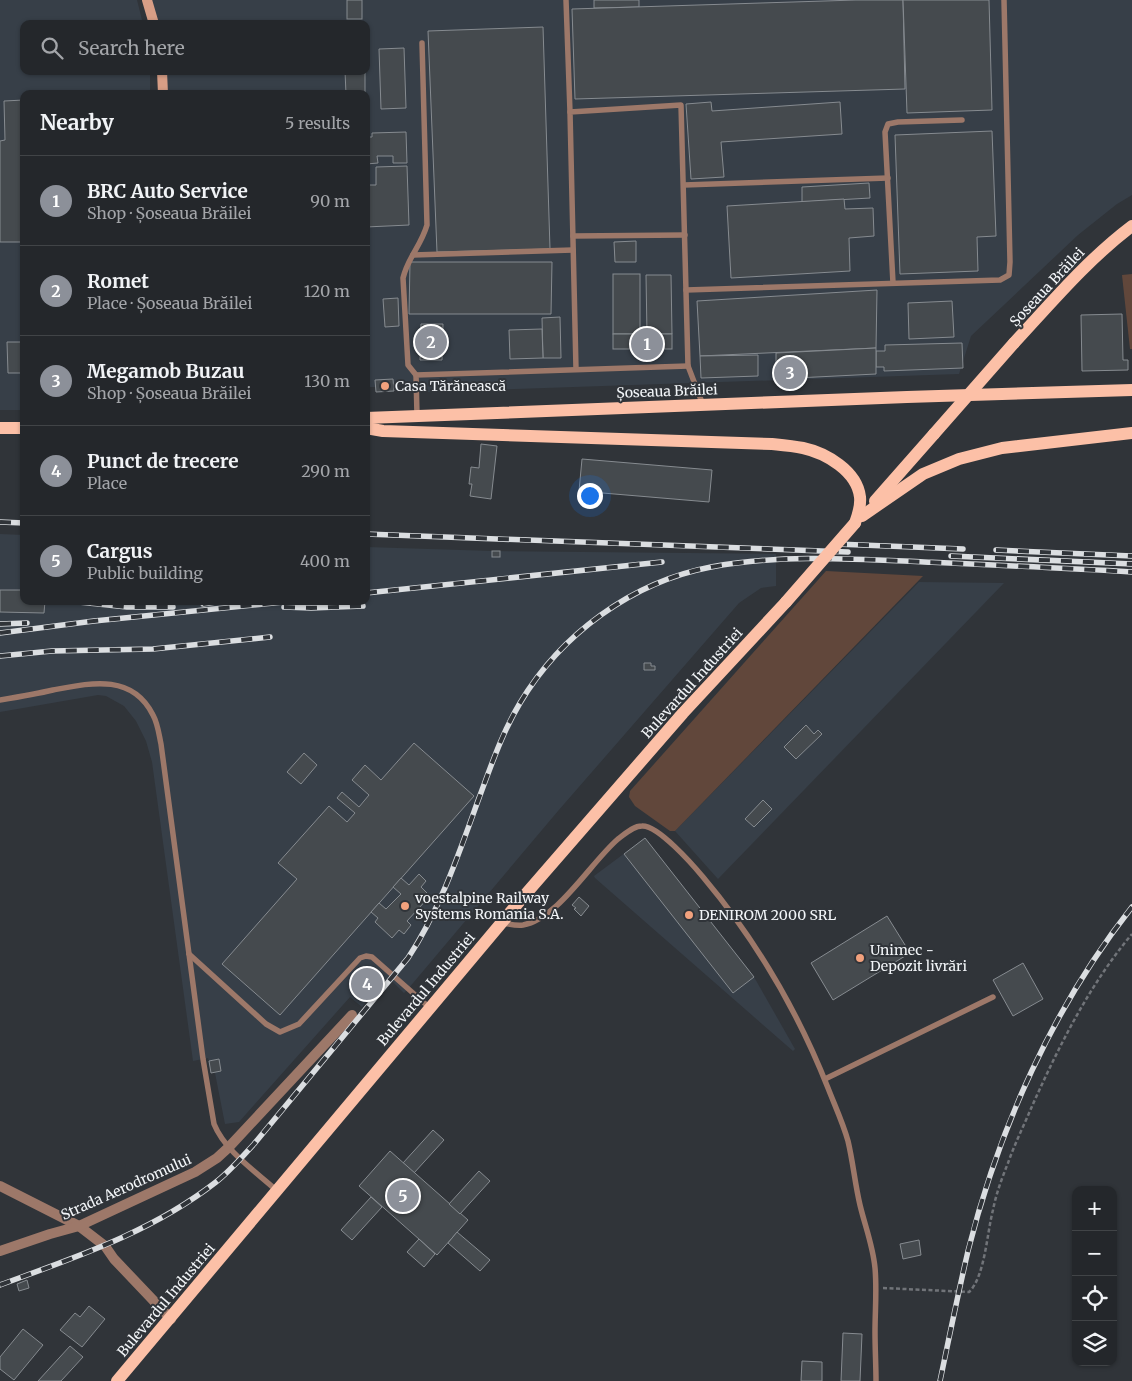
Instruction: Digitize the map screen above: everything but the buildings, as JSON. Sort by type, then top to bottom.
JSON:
[{"type":"main road","points":[[147,0],[153,20]]},
{"type":"main road","points":[[162,75],[163,90]]},
{"type":"main road","name":"Șoseaua Brăilei","points":[[858,520],[1078,273],[1132,226]]},
{"type":"main road","name":"Șoseaua Brăilei","points":[[370,418],[704,404],[1132,390]]},
{"type":"main road","points":[[0,428],[20,428]]},
{"type":"main road","points":[[370,429],[383,431],[792,446],[804,448],[824,456],[845,470],[856,483],[860,493],[858,520]]},
{"type":"main road","points":[[858,520],[917,478],[959,459],[1002,448],[1132,433]]},
{"type":"main road","name":"Bulevardul Industriei","points":[[117,1381],[171,1319],[501,923],[683,713],[786,602],[858,520]]},
{"type":"street","name":"Strada Aerodromului","points":[[0,1251],[79,1226],[195,1172],[217,1158],[352,1015]]},
{"type":"street","points":[[0,1186],[79,1226],[105,1246],[114,1260],[171,1319]]},
{"type":"lane","points":[[566,0],[576,369]]},
{"type":"lane","points":[[686,290],[1000,280],[1009,275],[1004,0]]},
{"type":"lane","points":[[416,415],[416,376],[408,364],[403,278],[406,266],[422,240],[426,225],[422,42]]},
{"type":"lane","points":[[570,112],[681,104],[688,366],[704,404]]},
{"type":"lane","points":[[893,283],[885,132],[888,124],[962,120]]},
{"type":"lane","points":[[684,185],[888,178]]},
{"type":"lane","points":[[573,236],[685,235]]},
{"type":"lane","points":[[412,255],[573,250]]},
{"type":"lane","points":[[416,376],[688,366]]},
{"type":"lane","points":[[0,700],[98,682],[117,685],[127,689],[148,706],[157,725],[161,744],[212,1115],[218,1133],[229,1146],[277,1191]]},
{"type":"lane","points":[[501,923],[523,925],[541,917],[569,893],[615,842],[634,828],[643,826],[649,827],[687,858],[721,898],[747,933],[792,1009],[818,1061],[848,1142],[860,1205],[872,1246],[877,1288],[876,1381]]},
{"type":"lane","points":[[189,954],[266,1024],[280,1032],[299,1024],[360,958],[366,956],[372,958],[430,1008]]},
{"type":"lane","points":[[824,1079],[993,997]]},
{"type":"path","points":[[877,1288],[969,1292],[975,1286],[996,1199],[1008,1162],[1053,1060],[1082,1005],[1132,934]]},
{"type":"shaded area","points":[[0,0],[137,0],[142,20],[20,20],[20,75],[150,75],[150,90],[20,90],[20,410],[0,410]]},
{"type":"shaded area","points":[[147,0],[1132,0],[1132,195],[1117,204],[1078,235],[971,336],[959,374],[426,392],[426,384],[394,385],[394,391],[376,392],[376,387],[370,387],[370,90],[162,90],[160,75],[370,75],[370,20],[153,20]]},
{"type":"shaded area","points":[[1132,274],[1132,349],[1130,349],[1122,275]]},
{"type":"shaded area","points":[[0,534],[20,535],[20,605],[370,605],[370,547],[492,551],[776,554],[776,586],[761,588],[739,603],[558,811],[408,989],[404,993],[389,978],[362,1007],[350,997],[239,1122],[225,1124],[215,1073],[211,1073],[208,1058],[193,1061],[152,762],[146,741],[136,721],[124,706],[106,696],[98,695],[0,712]]},
{"type":"shaded area","points":[[826,571],[923,576],[675,831],[670,831],[635,806],[629,797],[630,791]]},
{"type":"shaded area","points":[[919,582],[1004,583],[718,879],[675,831]]},
{"type":"shaded area","points":[[645,838],[754,977],[795,1049],[793,1051],[595,878],[594,876]]},
{"type":"railway","points":[[0,522],[20,523]]},
{"type":"railway","points":[[370,534],[848,552]]},
{"type":"railway","points":[[836,544],[963,549]]},
{"type":"railway","points":[[996,550],[1132,556]]},
{"type":"railway","points":[[951,556],[1132,564]]},
{"type":"railway","points":[[0,1285],[112,1242],[166,1215],[216,1182],[254,1144],[408,958],[419,940],[448,881],[502,738],[520,703],[537,678],[556,655],[578,634],[601,615],[627,598],[682,574],[711,567],[764,560],[818,558],[1132,572]]},
{"type":"railway","points":[[370,593],[662,562]]},
{"type":"railway","points":[[108,605],[173,607]]},
{"type":"railway","points":[[0,633],[94,621],[254,605]]},
{"type":"railway","points":[[284,607],[363,606]]},
{"type":"railway","points":[[0,624],[27,623]]},
{"type":"railway","points":[[0,656],[52,651],[153,649],[270,637]]},
{"type":"railway","points":[[940,1381],[968,1251],[996,1159],[1013,1114],[1032,1070],[1077,986],[1132,907]]},
{"type":"place","name":"Romet","points":[[431,342]]},
{"type":"place","name":"BRC Auto Service","points":[[647,344]]},
{"type":"place","name":"Megamob Buzau","points":[[790,373]]},
{"type":"place","name":"Casa Tărănească","points":[[385,386]]},
{"type":"place","name":"voestalpine Railway Systems Romania S.A.","points":[[405,906]]},
{"type":"place","name":"DENIROM 2000 SRL","points":[[689,915]]},
{"type":"place","name":"Unimec - Depozit livrări","points":[[860,958]]},
{"type":"place","name":"Punct de trecere","points":[[367,984]]},
{"type":"place","name":"Cargus","points":[[403,1196]]}]
